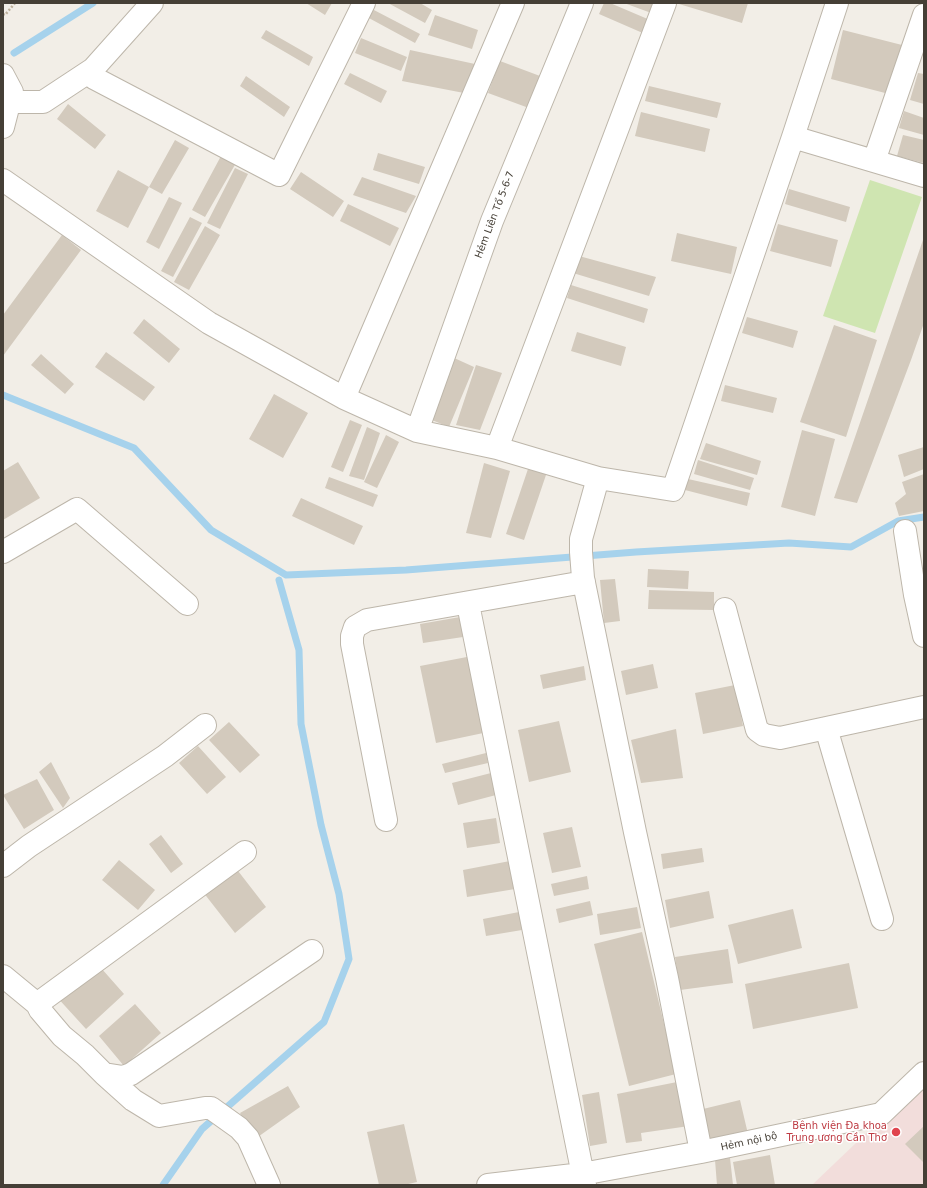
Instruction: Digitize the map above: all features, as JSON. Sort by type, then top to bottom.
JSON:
[{"type":"street","points":[[10,102],[43,102],[93,69],[152,3]]},
{"type":"street","points":[[93,69],[92,73],[94,78],[278,175],[364,3]]},
{"type":"street","points":[[344,398],[513,3]]},
{"type":"street","name":"Hẻm Liên Tổ 5-6-7","points":[[417,431],[492,221],[582,3]]},
{"type":"street","points":[[497,448],[665,3]]},
{"type":"street","points":[[3,180],[209,323],[344,398],[417,431],[497,448],[598,478],[673,490],[837,3]]},
{"type":"street","points":[[874,161],[924,15]]},
{"type":"street","points":[[3,75],[12,92],[3,128]]},
{"type":"street","points":[[793,137],[924,176]]},
{"type":"street","points":[[598,478],[581,539],[580,552],[584,580],[635,832],[667,978],[701,1152]]},
{"type":"street","points":[[3,552],[77,509],[187,604]]},
{"type":"street","points":[[905,531],[924,636]]},
{"type":"street","points":[[386,820],[352,644],[352,636],[355,627],[367,620],[468,604],[584,580]]},
{"type":"street","points":[[468,604],[583,1180]]},
{"type":"street","points":[[725,609],[757,730],[764,735],[780,738],[924,707]]},
{"type":"street","points":[[3,866],[29,846],[165,756],[204,725]]},
{"type":"street","points":[[826,728],[882,918]]},
{"type":"street","points":[[37,1004],[245,852]]},
{"type":"street","points":[[104,1074],[123,1077],[131,1074],[312,951]]},
{"type":"street","points":[[3,977],[37,1004],[40,1010],[62,1036],[86,1055],[104,1074],[133,1100],[159,1116],[211,1108],[239,1128],[248,1138],[269,1185]]},
{"type":"street","name":"Hẻm nội bộ","points":[[488,1185],[583,1180],[701,1152],[881,1114],[924,1073]]},
{"type":"path","points":[[3,14],[5,14],[15,3]]},
{"type":"shaded area","name":"Bệnh viện Đa khoa Trung ương Cần Thơ","points":[[924,1078],[924,1185],[812,1185]]},
{"type":"green space","points":[[870,180],[922,197],[875,333],[823,316]]},
{"type":"building","points":[[306,3],[332,3],[325,15]]},
{"type":"building","points":[[388,3],[420,3],[432,10],[425,23]]},
{"type":"building","points":[[604,3],[610,3],[650,20],[645,34],[599,14]]},
{"type":"building","points":[[624,3],[658,3],[654,14]]},
{"type":"building","points":[[679,3],[748,3],[742,23]]},
{"type":"building","points":[[372,9],[420,34],[415,43],[367,17]]},
{"type":"building","points":[[435,15],[478,30],[472,49],[428,35]]},
{"type":"building","points":[[266,30],[313,57],[309,66],[261,38]]},
{"type":"building","points":[[843,30],[902,45],[889,94],[831,79]]},
{"type":"building","points":[[361,38],[407,57],[401,71],[355,53]]},
{"type":"building","points":[[410,50],[475,64],[464,93],[402,81]]},
{"type":"building","points":[[500,61],[548,79],[537,111],[488,93]]},
{"type":"building","points":[[350,73],[387,91],[381,103],[344,84]]},
{"type":"building","points":[[918,73],[924,74],[924,104],[910,100]]},
{"type":"building","points":[[246,76],[290,107],[284,117],[240,86]]},
{"type":"building","points":[[649,86],[721,103],[717,118],[645,101]]},
{"type":"building","points":[[68,104],[106,135],[95,149],[57,119]]},
{"type":"building","points":[[904,111],[924,118],[924,135],[899,128]]},
{"type":"building","points":[[641,112],[710,129],[705,152],[635,136]]},
{"type":"building","points":[[903,135],[924,140],[924,163],[897,156]]},
{"type":"building","points":[[175,140],[189,148],[162,194],[149,187]]},
{"type":"building","points":[[378,153],[425,167],[419,184],[373,170]]},
{"type":"building","points":[[221,156],[236,163],[205,217],[192,210]]},
{"type":"building","points":[[235,168],[248,174],[220,229],[207,223]]},
{"type":"building","points":[[118,170],[149,187],[128,228],[96,211]]},
{"type":"building","points":[[301,172],[344,201],[333,217],[290,189]]},
{"type":"building","points":[[362,177],[416,196],[406,213],[353,195]]},
{"type":"building","points":[[789,189],[850,207],[846,222],[785,204]]},
{"type":"building","points":[[169,197],[182,203],[159,249],[146,242]]},
{"type":"building","points":[[348,204],[399,228],[390,246],[340,221]]},
{"type":"building","points":[[190,217],[202,223],[173,277],[161,271]]},
{"type":"building","points":[[778,224],[838,240],[831,267],[770,251]]},
{"type":"building","points":[[205,226],[220,235],[189,290],[174,282]]},
{"type":"building","points":[[677,233],[737,247],[731,274],[671,261]]},
{"type":"building","points":[[62,235],[81,250],[3,356],[3,315]]},
{"type":"building","points":[[924,237],[924,323],[857,503],[834,498]]},
{"type":"building","points":[[579,256],[656,277],[649,296],[573,273]]},
{"type":"building","points":[[571,285],[648,309],[644,323],[567,298]]},
{"type":"building","points":[[747,317],[798,331],[793,348],[742,333]]},
{"type":"building","points":[[144,319],[180,349],[169,363],[133,333]]},
{"type":"building","points":[[834,325],[877,340],[846,437],[800,422]]},
{"type":"building","points":[[577,332],[626,347],[621,366],[571,351]]},
{"type":"building","points":[[106,352],[155,387],[144,401],[95,367]]},
{"type":"building","points":[[41,354],[74,384],[65,394],[31,365]]},
{"type":"building","points":[[452,357],[474,367],[449,427],[427,418]]},
{"type":"building","points":[[476,365],[502,373],[480,430],[456,425]]},
{"type":"building","points":[[725,385],[777,398],[773,413],[721,401]]},
{"type":"building","points":[[274,394],[308,413],[283,458],[249,439]]},
{"type":"building","points":[[350,420],[362,425],[343,472],[331,467]]},
{"type":"building","points":[[367,427],[380,433],[364,480],[349,476]]},
{"type":"building","points":[[802,430],[835,439],[815,516],[781,507]]},
{"type":"building","points":[[386,435],[399,442],[377,488],[364,482]]},
{"type":"building","points":[[706,443],[761,461],[757,475],[700,459]]},
{"type":"building","points":[[924,447],[924,469],[904,477],[898,455]]},
{"type":"building","points":[[698,460],[754,478],[750,490],[694,474]]},
{"type":"building","points":[[18,462],[40,498],[3,520],[3,471]]},
{"type":"building","points":[[484,463],[510,471],[491,538],[466,533]]},
{"type":"building","points":[[529,466],[547,472],[524,540],[506,534]]},
{"type":"building","points":[[924,474],[924,511],[899,516],[895,503],[906,494],[902,482]]},
{"type":"building","points":[[329,477],[378,495],[373,507],[325,488]]},
{"type":"building","points":[[688,479],[750,493],[747,506],[685,490]]},
{"type":"building","points":[[301,498],[363,526],[354,545],[292,516]]},
{"type":"building","points":[[648,569],[689,571],[688,589],[647,587]]},
{"type":"building","points":[[615,579],[620,621],[604,623],[600,580]]},
{"type":"building","points":[[649,590],[714,592],[714,610],[648,609]]},
{"type":"building","points":[[460,617],[463,637],[423,643],[420,624]]},
{"type":"building","points":[[472,656],[488,732],[436,743],[420,666]]},
{"type":"building","points":[[653,664],[658,688],[626,695],[621,671]]},
{"type":"building","points":[[584,666],[586,680],[543,689],[540,675]]},
{"type":"building","points":[[735,685],[743,726],[703,734],[695,693]]},
{"type":"building","points":[[559,721],[571,772],[529,782],[518,730]]},
{"type":"building","points":[[229,722],[260,755],[240,773],[209,740]]},
{"type":"building","points":[[676,729],[683,778],[641,783],[631,740]]},
{"type":"building","points":[[198,746],[226,777],[207,794],[179,763]]},
{"type":"building","points":[[486,753],[488,763],[445,773],[442,764]]},
{"type":"building","points":[[51,762],[70,798],[63,808],[39,772]]},
{"type":"building","points":[[491,773],[496,795],[458,805],[452,783]]},
{"type":"building","points":[[37,779],[54,810],[24,829],[3,795]]},
{"type":"building","points":[[496,818],[500,843],[467,848],[463,823]]},
{"type":"building","points":[[572,827],[581,867],[552,873],[543,833]]},
{"type":"building","points":[[161,835],[183,864],[171,873],[149,844]]},
{"type":"building","points":[[702,848],[704,862],[663,869],[661,854]]},
{"type":"building","points":[[119,860],[155,890],[138,910],[102,880]]},
{"type":"building","points":[[510,861],[515,889],[467,897],[463,870]]},
{"type":"building","points":[[235,867],[266,907],[235,933],[203,892]]},
{"type":"building","points":[[587,876],[589,889],[554,896],[551,884]]},
{"type":"building","points":[[709,891],[714,918],[670,928],[665,900]]},
{"type":"building","points":[[590,901],[593,915],[559,923],[556,909]]},
{"type":"building","points":[[637,907],[641,928],[600,935],[597,914]]},
{"type":"building","points":[[793,909],[802,948],[738,964],[728,925]]},
{"type":"building","points":[[519,912],[522,930],[486,936],[483,919]]},
{"type":"building","points":[[642,932],[676,1074],[629,1086],[594,944]]},
{"type":"building","points":[[728,949],[733,983],[680,990],[675,957]]},
{"type":"building","points":[[94,960],[124,994],[86,1029],[55,995]]},
{"type":"building","points":[[849,963],[858,1008],[753,1029],[745,984]]},
{"type":"building","points":[[135,1004],[161,1033],[124,1066],[99,1036]]},
{"type":"building","points":[[682,1081],[689,1126],[641,1133],[642,1141],[626,1143],[617,1094]]},
{"type":"building","points":[[288,1086],[300,1107],[255,1139],[240,1113]]},
{"type":"building","points":[[599,1092],[607,1143],[590,1146],[582,1095]]},
{"type":"building","points":[[740,1100],[748,1134],[711,1143],[703,1109]]},
{"type":"building","points":[[404,1124],[417,1182],[404,1185],[379,1185],[367,1132]]},
{"type":"building","points":[[924,1126],[924,1163],[905,1144]]},
{"type":"building","points":[[770,1155],[775,1185],[737,1185],[733,1162]]},
{"type":"building","points":[[730,1158],[733,1185],[717,1185],[715,1160]]},
{"type":"waterway","points":[[14,53],[93,3]]},
{"type":"waterway","points":[[3,395],[134,448],[211,530],[286,575],[406,570],[636,552],[789,543],[851,547],[898,521],[924,517]]},
{"type":"waterway","points":[[163,1185],[202,1129],[324,1022],[349,959],[339,894],[321,825],[301,724],[299,650],[279,580]]},
{"type":"place","name":"Bệnh viện Đa khoa Trung ương Cần Thơ","points":[[896,1132]]}]
